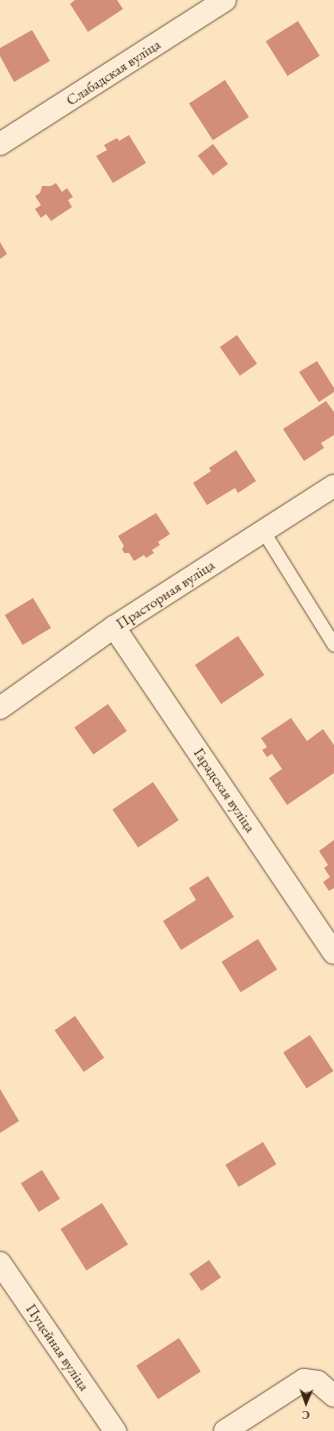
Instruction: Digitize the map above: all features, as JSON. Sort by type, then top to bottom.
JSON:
[{"type":"street","name":"Слабадская вуліца","points":[[0,144],[225,0]]},
{"type":"street","name":"Прасторная вуліца","points":[[0,708],[114,627],[334,486]]},
{"type":"street","name":"Гарадская вуліца","points":[[114,627],[334,953]]},
{"type":"street","name":"Пуцейная вуліца","points":[[0,1263],[115,1431]]},
{"type":"street","points":[[226,1431],[304,1380],[318,1382],[334,1396]]},
{"type":"lane","points":[[263,531],[334,644]]},
{"type":"building","points":[[75,0],[117,0],[123,9],[88,32],[70,4]]},
{"type":"building","points":[[298,21],[320,56],[288,76],[266,41]]},
{"type":"building","points":[[32,30],[50,61],[14,82],[0,56],[0,48]]},
{"type":"building","points":[[225,80],[249,117],[213,140],[189,103]]},
{"type":"building","points":[[129,135],[146,163],[113,183],[96,156],[107,150],[104,145],[117,138],[119,141]]},
{"type":"building","points":[[213,144],[228,164],[213,175],[198,155]]},
{"type":"building","points":[[56,183],[62,192],[67,188],[73,197],[68,200],[72,207],[51,221],[46,214],[41,218],[35,209],[41,205],[35,196],[40,193],[42,186],[51,186]]},
{"type":"building","points":[[0,242],[7,254],[0,259]]},
{"type":"building","points":[[237,335],[257,364],[240,376],[220,347]]},
{"type":"building","points":[[317,361],[334,388],[334,392],[319,402],[299,372]]},
{"type":"building","points":[[326,401],[334,412],[334,435],[321,443],[324,448],[304,461],[283,429]]},
{"type":"building","points":[[236,450],[256,481],[238,493],[235,488],[207,505],[193,483],[211,471],[209,468]]},
{"type":"building","points":[[156,513],[170,534],[158,542],[160,545],[152,550],[154,553],[146,558],[144,555],[134,561],[129,553],[124,553],[122,549],[124,546],[118,536]]},
{"type":"building","points":[[33,598],[51,628],[23,645],[5,615]]},
{"type":"building","points":[[238,636],[264,675],[221,704],[195,665]]},
{"type":"building","points":[[108,704],[127,731],[93,755],[74,728]]},
{"type":"building","points":[[291,718],[307,741],[323,729],[334,745],[334,773],[287,805],[269,778],[282,769],[272,754],[267,757],[262,750],[267,747],[261,738]]},
{"type":"building","points":[[153,782],[179,820],[138,848],[112,809]]},
{"type":"building","points":[[334,840],[334,888],[329,891],[323,882],[330,877],[324,868],[328,865],[319,851]]},
{"type":"building","points":[[208,876],[234,917],[181,950],[163,921],[196,900],[189,888]]},
{"type":"building","points":[[258,939],[277,970],[241,992],[222,962]]},
{"type":"building","points":[[75,1016],[104,1058],[84,1072],[55,1030]]},
{"type":"building","points":[[310,1035],[333,1071],[307,1088],[283,1052]]},
{"type":"building","points":[[0,1089],[19,1121],[0,1133]]},
{"type":"building","points":[[263,1142],[276,1164],[239,1187],[225,1165]]},
{"type":"building","points":[[42,1170],[60,1199],[39,1212],[21,1183]]},
{"type":"building","points":[[102,1203],[128,1245],[86,1271],[60,1229]]},
{"type":"building","points":[[209,1260],[221,1277],[201,1291],[189,1274]]},
{"type":"building","points":[[179,1338],[201,1372],[158,1399],[136,1366]]}]
